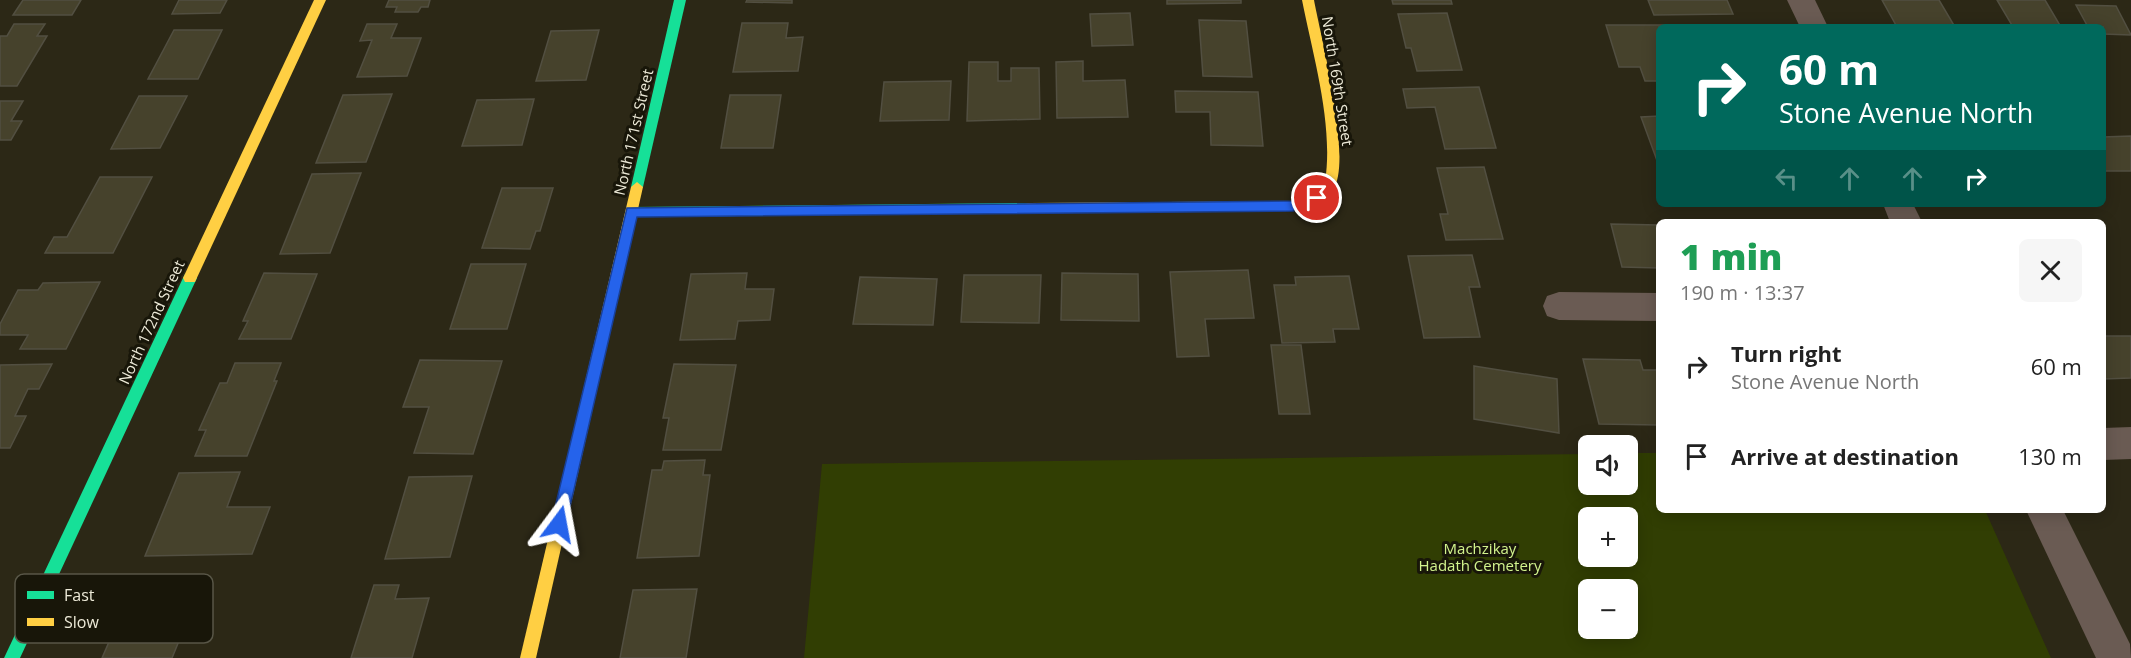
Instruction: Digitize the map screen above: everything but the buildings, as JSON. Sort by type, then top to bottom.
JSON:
[{"type":"street","name":"North 172nd Street","points":[[51,574],[320,0]]},
{"type":"street","name":"North 171st Street","points":[[528,658],[680,0]]},
{"type":"street","name":"North 169th Street","points":[[631,212],[1293,206],[1317,198],[1331,182],[1334,155],[1308,0]]},
{"type":"street","points":[[1801,0],[1813,24]]},
{"type":"street","points":[[1559,306],[1656,307]]},
{"type":"street","points":[[2106,444],[2131,443]]},
{"type":"street","points":[[2045,513],[2116,658]]},
{"type":"street","name":"North 172nd Street","points":[[12,658],[19,643]]},
{"type":"green space","name":"Machzikay Hadath Cemetery","points":[[1638,453],[1656,453],[1656,513],[1986,513],[2051,658],[804,658],[822,464],[1578,454],[1578,495],[1638,495]]},
{"type":"traffic: fast","points":[[637,187],[680,0]]},
{"type":"traffic: fast","points":[[631,212],[1029,208]]},
{"type":"traffic: fast","points":[[51,574],[190,278]]},
{"type":"traffic: fast","points":[[12,658],[19,643]]},
{"type":"traffic: slow","points":[[190,278],[320,0]]},
{"type":"traffic: slow","points":[[1029,208],[1293,206],[1320,195],[1331,182],[1333,146],[1326,94],[1308,0]]},
{"type":"traffic: slow","points":[[528,658],[637,187]]},
{"type":"route","points":[[559,524],[631,212],[1293,206],[1317,198]]}]
